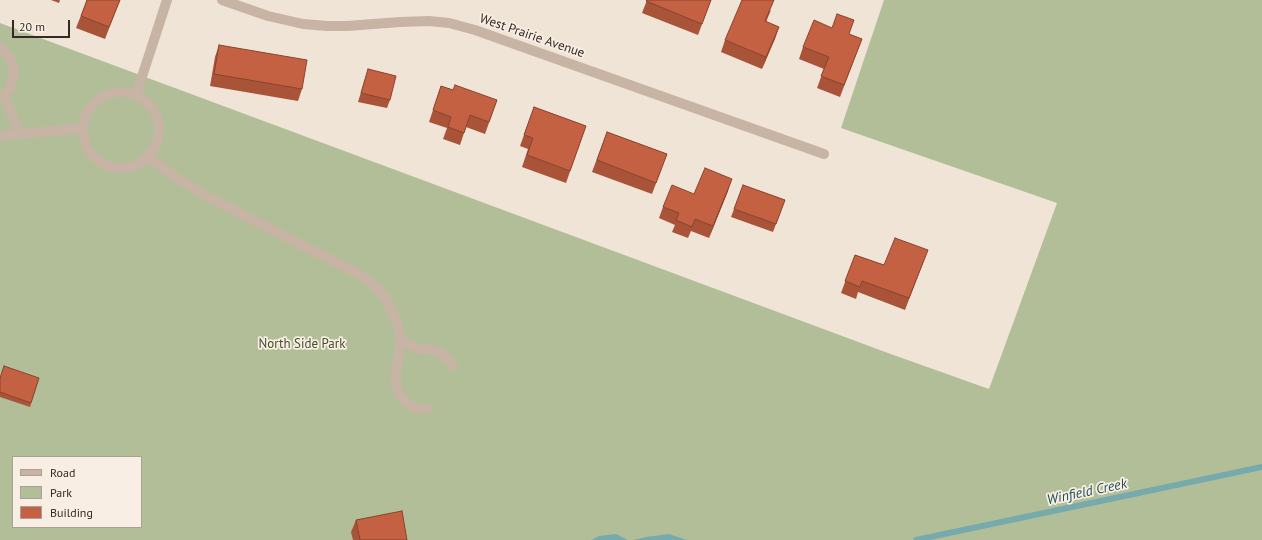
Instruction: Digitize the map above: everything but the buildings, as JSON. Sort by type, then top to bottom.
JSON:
[{"type":"street","points":[[136,95],[167,0]]},
{"type":"street","name":"West Prairie Avenue","points":[[222,0],[268,16],[303,24],[347,26],[428,21],[449,23],[475,30],[824,154]]},
{"type":"street","points":[[0,47],[10,58],[14,68],[10,88],[2,96],[20,134]]},
{"type":"street","points":[[124,92],[136,95],[147,102],[154,113],[158,125],[158,138],[153,150],[145,160],[134,166],[121,168],[108,166],[97,160],[89,151],[84,140],[82,128],[85,116],[91,105],[100,97],[112,93],[124,92]]},
{"type":"street","points":[[0,136],[82,128]]},
{"type":"street","points":[[147,156],[178,179],[210,198],[353,271],[371,282],[384,296],[397,323],[401,340],[396,373],[396,388],[401,397],[408,404],[417,408],[427,409]]},
{"type":"street","points":[[401,340],[419,349],[429,349],[439,352],[447,358],[452,366]]},
{"type":"green space","name":"North Side Park","points":[[884,0],[1262,0],[1262,540],[0,540],[0,23],[888,353],[989,389],[1057,203],[841,128]]},
{"type":"water","points":[[616,534],[628,540],[591,540],[599,536]]},
{"type":"water","points":[[669,534],[687,540],[633,540],[646,537]]},
{"type":"waterway","name":"Winfield Creek","points":[[916,540],[1262,467]]}]
